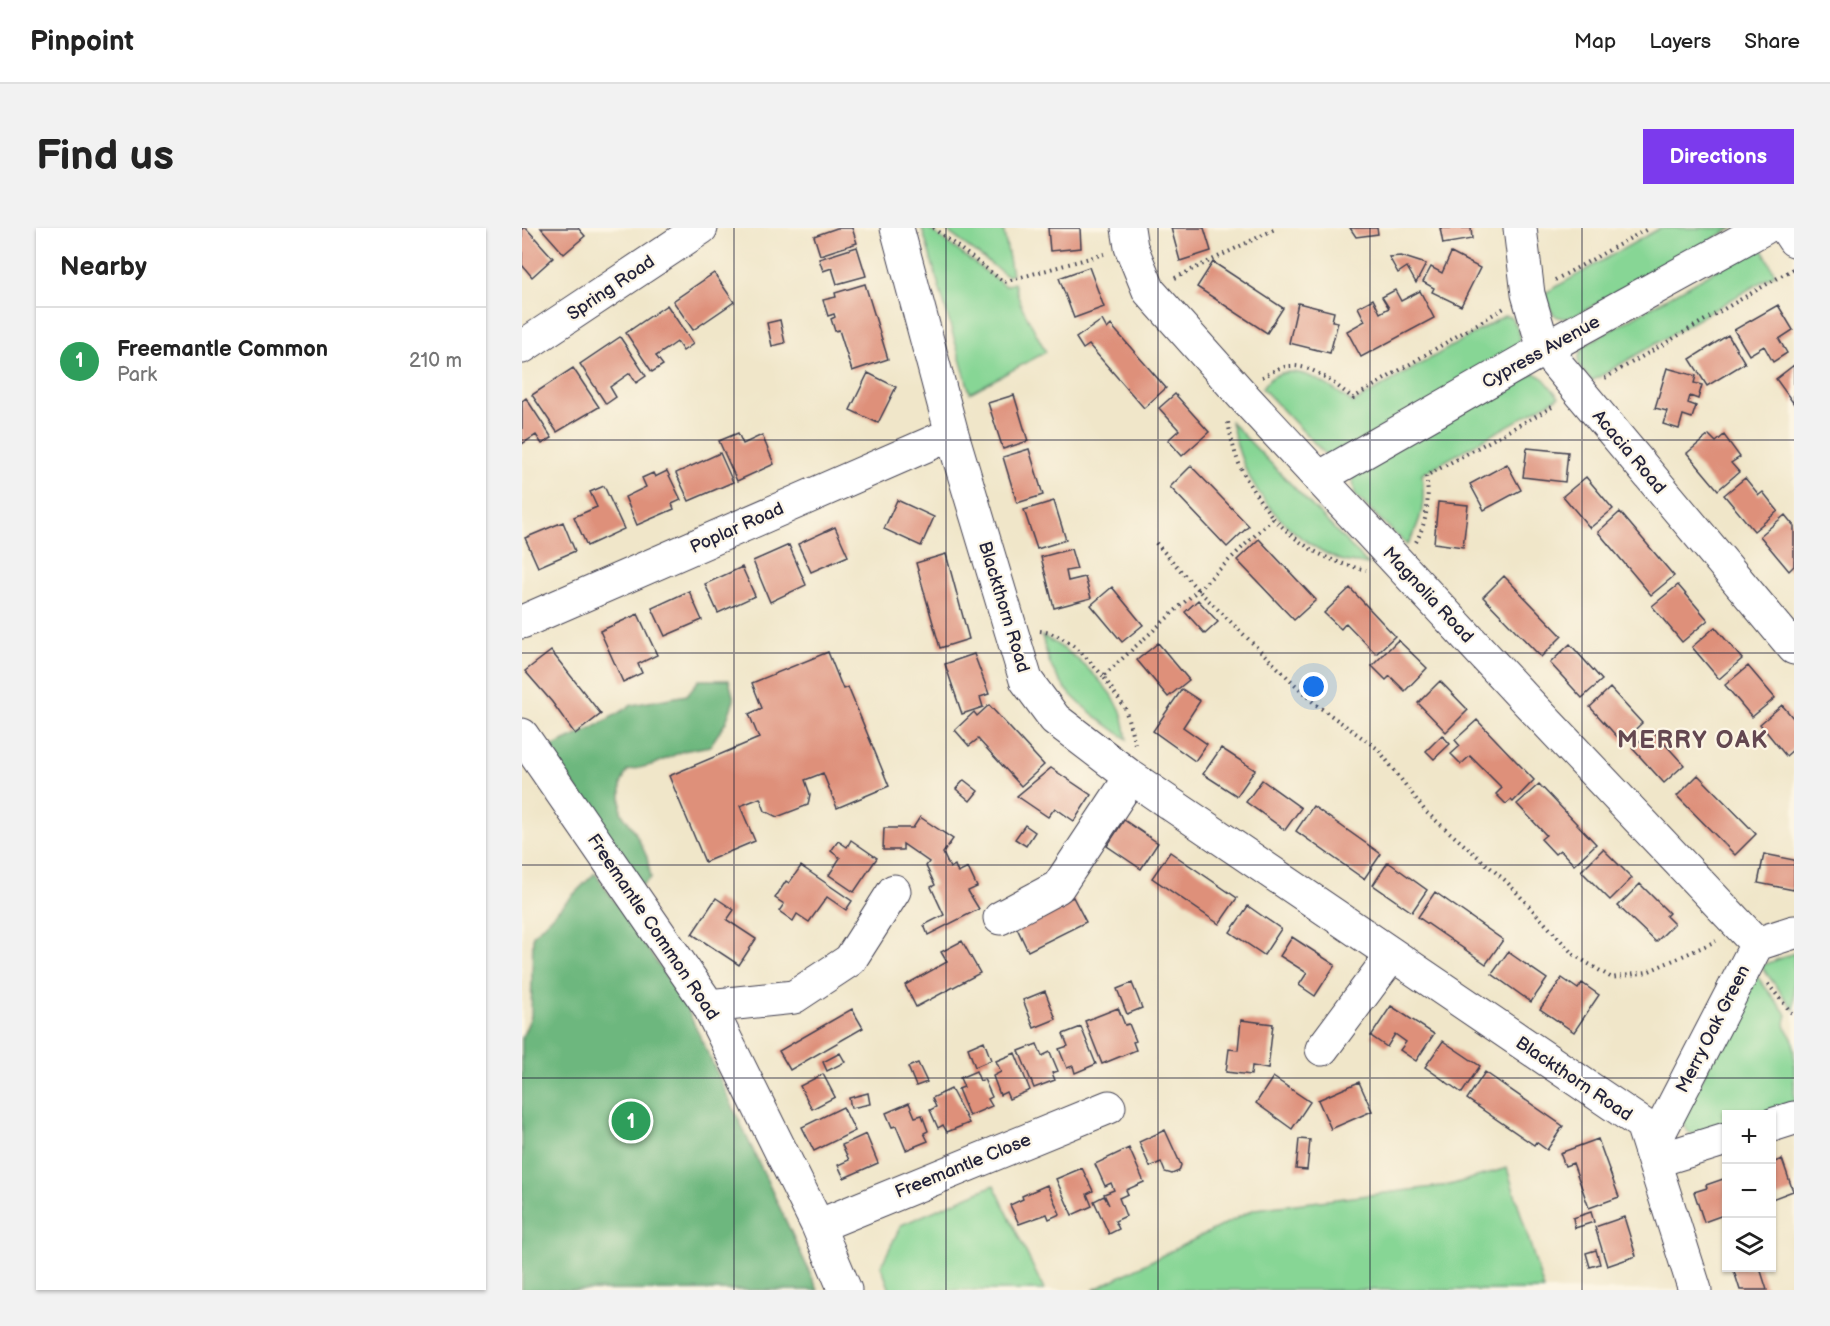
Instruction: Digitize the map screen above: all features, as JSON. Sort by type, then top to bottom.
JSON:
[{"type":"street","name":"Spring Road","points":[[522,347],[701,228]]},
{"type":"street","name":"Blackthorn Road","points":[[897,228],[952,434],[1026,680],[1055,719],[1131,777],[1642,1124],[1695,1290]]},
{"type":"street","name":"Acacia Road","points":[[1520,228],[1528,294],[1544,349],[1794,648]]},
{"type":"street","name":"Cypress Avenue","points":[[1319,478],[1544,349],[1764,228]]},
{"type":"street","points":[[1786,228],[1794,240]]},
{"type":"street","name":"Magnolia Road","points":[[1129,237],[1149,291],[1750,945]]},
{"type":"street","name":"Poplar Road","points":[[522,622],[952,434]]},
{"type":"street","name":"Freemantle Common Road","points":[[522,735],[709,1006],[818,1226],[845,1290]]},
{"type":"street","points":[[1000,918],[1058,887],[1131,777]]},
{"type":"street","points":[[709,1006],[794,997],[850,960],[894,891]]},
{"type":"street","name":"Merry Oak Green","points":[[1653,1155],[1750,945],[1794,932]]},
{"type":"street","points":[[1323,1049],[1392,955]]},
{"type":"street","name":"Freemantle Close","points":[[818,1226],[1109,1107]]},
{"type":"street","points":[[1776,1124],[1794,1118]]},
{"type":"street","points":[[1653,1155],[1722,1140]]},
{"type":"path","points":[[933,228],[1004,282],[1129,237]]},
{"type":"path","points":[[1149,291],[1277,228]]},
{"type":"path","points":[[1273,518],[1292,537],[1316,553],[1339,564],[1379,570],[1397,562],[1412,550],[1422,531],[1430,494],[1426,476],[1579,393],[1794,268]]},
{"type":"path","points":[[1156,543],[1198,590],[1315,704],[1378,749],[1426,812],[1507,882],[1574,956],[1612,978],[1647,972],[1711,943],[1750,945],[1794,1016]]},
{"type":"path","points":[[1010,627],[1051,632],[1079,649],[1103,676]]},
{"type":"green space","points":[[922,228],[928,228],[1005,286],[1014,283],[1021,305],[1046,352],[970,393]]},
{"type":"green space","points":[[943,228],[1003,228],[1012,274],[1007,276]]},
{"type":"green space","points":[[1660,228],[1733,228],[1573,317],[1560,318],[1553,313],[1545,293]]},
{"type":"green space","points":[[1756,247],[1763,250],[1775,274],[1592,381],[1581,368],[1579,356],[1585,345]]},
{"type":"green space","points":[[1504,316],[1511,317],[1518,330],[1517,353],[1333,456],[1325,454],[1262,388],[1272,378],[1283,373],[1295,372],[1320,381],[1353,403]]},
{"type":"green space","points":[[1535,373],[1544,379],[1559,397],[1422,474],[1422,511],[1417,527],[1407,545],[1355,495],[1353,480],[1355,471]]},
{"type":"green space","points":[[1231,422],[1368,564],[1344,561],[1327,554],[1301,537],[1277,516],[1258,491],[1247,471]]},
{"type":"green space","points":[[1042,636],[1075,657],[1104,686],[1121,711],[1127,739],[1085,708],[1067,690],[1050,664]]},
{"type":"green space","points":[[699,680],[729,680],[734,700],[726,722],[710,746],[683,751],[655,764],[627,771],[621,784],[621,812],[634,830],[647,857],[651,878],[641,886],[549,748],[593,728],[632,705],[687,695]]},
{"type":"green space","points":[[595,873],[684,1002],[818,1290],[522,1290],[522,1038],[531,1016],[533,935]]},
{"type":"green space","points":[[1794,953],[1794,1010],[1761,966]]},
{"type":"green space","points":[[1755,974],[1787,1015],[1785,1026],[1793,1040],[1794,1102],[1769,1110],[1722,1110],[1722,1125],[1692,1134],[1686,1130],[1682,1119]]},
{"type":"green space","points":[[1507,1168],[1544,1290],[1093,1290],[1255,1209],[1450,1185]]},
{"type":"green space","points":[[994,1185],[1044,1290],[890,1290],[881,1266],[901,1225]]},
{"type":"building","points":[[522,228],[526,228],[553,258],[532,277],[522,265]]},
{"type":"building","points":[[541,228],[578,228],[585,236],[564,254]]},
{"type":"building","points":[[837,228],[852,228],[857,243],[820,255],[814,236]]},
{"type":"building","points":[[1048,228],[1080,228],[1081,248],[1050,251]]},
{"type":"building","points":[[1171,228],[1204,228],[1211,251],[1180,261]]},
{"type":"building","points":[[1350,228],[1377,228],[1378,234],[1356,237]]},
{"type":"building","points":[[1440,228],[1471,228],[1472,239],[1443,244]]},
{"type":"building","points":[[857,247],[866,276],[837,284],[832,268],[823,271],[819,259]]},
{"type":"building","points":[[1451,253],[1480,268],[1461,306],[1432,292],[1434,288],[1423,282],[1431,267],[1442,273]]},
{"type":"building","points":[[1401,256],[1426,264],[1416,283],[1407,267],[1398,273],[1389,257]]},
{"type":"building","points":[[1213,262],[1283,308],[1267,333],[1197,287]]},
{"type":"building","points":[[1089,267],[1104,307],[1074,318],[1059,278]]},
{"type":"building","points":[[714,273],[734,302],[693,330],[673,301]]},
{"type":"building","points":[[865,284],[888,359],[852,371],[839,330],[835,331],[831,319],[835,317],[834,314],[828,316],[823,300],[836,297],[835,293]]},
{"type":"building","points":[[1395,290],[1401,301],[1420,291],[1434,318],[1361,357],[1347,331],[1365,321],[1358,307],[1373,299],[1380,313],[1389,308],[1382,297]]},
{"type":"building","points":[[1298,303],[1334,312],[1332,321],[1338,322],[1330,353],[1289,343]]},
{"type":"building","points":[[667,305],[693,344],[683,351],[677,342],[656,356],[663,365],[652,372],[626,333]]},
{"type":"building","points":[[1778,305],[1793,330],[1779,339],[1787,353],[1773,362],[1764,346],[1749,355],[1734,330]]},
{"type":"building","points":[[780,320],[785,343],[772,346],[767,323]]},
{"type":"building","points":[[1102,320],[1107,329],[1111,325],[1166,388],[1144,408],[1089,345],[1083,349],[1076,338]]},
{"type":"building","points":[[1728,335],[1745,363],[1707,386],[1690,359]]},
{"type":"building","points":[[620,337],[646,376],[636,383],[630,373],[610,387],[616,397],[606,404],[580,364]]},
{"type":"building","points":[[1794,365],[1794,404],[1776,379]]},
{"type":"building","points":[[573,368],[599,407],[557,432],[532,395]]},
{"type":"building","points":[[1667,368],[1696,376],[1694,383],[1702,385],[1698,399],[1690,396],[1688,403],[1696,406],[1692,418],[1683,415],[1679,429],[1663,424],[1667,411],[1655,408]]},
{"type":"building","points":[[868,373],[896,387],[878,423],[850,410]]},
{"type":"building","points":[[1175,394],[1209,432],[1182,456],[1168,440],[1179,430],[1159,408]]},
{"type":"building","points":[[1014,395],[1028,441],[1003,449],[988,403]]},
{"type":"building","points":[[526,398],[552,438],[542,444],[536,435],[522,444],[522,401]]},
{"type":"building","points":[[738,433],[743,444],[762,435],[774,464],[737,481],[719,441]]},
{"type":"building","points":[[1709,435],[1716,442],[1724,435],[1740,457],[1731,463],[1739,472],[1718,490],[1687,453]]},
{"type":"building","points":[[1527,448],[1568,452],[1565,482],[1523,477]]},
{"type":"building","points":[[1029,449],[1043,495],[1017,503],[1003,457]]},
{"type":"building","points":[[720,453],[733,482],[689,501],[676,473]]},
{"type":"building","points":[[1507,464],[1521,490],[1484,510],[1470,484]]},
{"type":"building","points":[[1191,466],[1249,526],[1227,547],[1170,487]]},
{"type":"building","points":[[667,471],[681,500],[672,504],[674,509],[637,525],[625,497],[646,487],[642,478],[653,473],[655,477]]},
{"type":"building","points":[[1586,477],[1613,509],[1590,528],[1563,496]]},
{"type":"building","points":[[1745,478],[1759,495],[1763,492],[1778,511],[1754,531],[1724,495]]},
{"type":"building","points":[[604,486],[624,529],[587,546],[574,517],[597,507],[590,492]]},
{"type":"building","points":[[897,500],[934,517],[921,546],[884,529]]},
{"type":"building","points":[[1054,501],[1066,540],[1037,549],[1024,510]]},
{"type":"building","points":[[1438,502],[1468,505],[1463,547],[1434,543]]},
{"type":"building","points":[[1620,512],[1674,576],[1651,595],[1598,532]]},
{"type":"building","points":[[1785,515],[1794,526],[1794,566],[1789,571],[1760,536]]},
{"type":"building","points":[[563,522],[575,551],[538,567],[525,538]]},
{"type":"building","points":[[835,527],[848,556],[811,572],[798,544]]},
{"type":"building","points":[[1259,539],[1316,600],[1294,620],[1237,560]]},
{"type":"building","points":[[789,545],[806,585],[770,602],[753,561]]},
{"type":"building","points":[[1071,549],[1077,569],[1066,571],[1068,581],[1085,577],[1091,598],[1054,608],[1041,557]]},
{"type":"building","points":[[946,554],[969,639],[940,648],[916,563]]},
{"type":"building","points":[[742,567],[755,596],[718,613],[705,584]]},
{"type":"building","points":[[1504,576],[1562,636],[1541,657],[1483,597]]},
{"type":"building","points":[[1678,585],[1708,620],[1682,642],[1652,606]]},
{"type":"building","points":[[1112,587],[1143,625],[1122,642],[1091,605]]},
{"type":"building","points":[[1350,588],[1395,636],[1376,654],[1346,623],[1341,629],[1324,613]]},
{"type":"building","points":[[689,591],[702,620],[665,636],[652,608]]},
{"type":"building","points":[[1198,600],[1218,622],[1205,634],[1185,612]]},
{"type":"building","points":[[638,614],[657,655],[638,664],[642,673],[623,682],[600,631]]},
{"type":"building","points":[[1715,627],[1742,659],[1719,679],[1692,647]]},
{"type":"building","points":[[1398,640],[1427,668],[1405,691],[1390,676],[1386,680],[1372,666]]},
{"type":"building","points":[[1158,643],[1189,680],[1168,697],[1137,660]]},
{"type":"building","points":[[1570,644],[1602,680],[1582,698],[1550,663]]},
{"type":"building","points":[[551,651],[601,714],[575,734],[552,702],[525,671]]},
{"type":"building","points":[[828,652],[843,689],[848,687],[889,786],[837,808],[823,773],[805,780],[810,794],[808,805],[777,817],[765,811],[760,798],[740,806],[755,841],[705,862],[669,776],[759,738],[749,714],[762,708],[752,683]]},
{"type":"building","points":[[974,654],[989,694],[980,697],[983,707],[962,714],[945,664]]},
{"type":"building","points":[[1748,666],[1775,698],[1752,717],[1725,685]]},
{"type":"building","points":[[1440,681],[1468,710],[1446,732],[1418,703]]},
{"type":"building","points":[[1610,688],[1642,723],[1622,742],[1590,707]]},
{"type":"building","points":[[1182,689],[1200,701],[1183,727],[1207,744],[1195,761],[1153,731]]},
{"type":"building","points":[[989,705],[1044,765],[1021,786],[978,739],[969,746],[955,730],[974,712],[977,716]]},
{"type":"building","points":[[1782,705],[1794,719],[1794,749],[1786,756],[1760,724]]},
{"type":"building","points":[[1477,720],[1534,780],[1513,802],[1511,800],[1506,804],[1496,794],[1502,788],[1470,756],[1461,764],[1451,754],[1460,746],[1455,740]]},
{"type":"building","points":[[1652,730],[1684,765],[1664,783],[1632,748]]},
{"type":"building","points":[[1442,735],[1450,744],[1434,759],[1426,751]]},
{"type":"building","points":[[1221,748],[1255,770],[1237,796],[1203,774]]},
{"type":"building","points":[[1051,768],[1091,795],[1074,821],[1055,808],[1048,817],[1017,796]]},
{"type":"building","points":[[1698,775],[1756,834],[1735,855],[1677,796]]},
{"type":"building","points":[[964,780],[978,791],[970,801],[956,789]]},
{"type":"building","points":[[1262,780],[1301,808],[1285,830],[1246,802]]},
{"type":"building","points":[[1539,784],[1596,844],[1574,865],[1560,850],[1555,854],[1541,839],[1546,835],[1517,804]]},
{"type":"building","points":[[1313,806],[1381,854],[1364,879],[1296,831]]},
{"type":"building","points":[[920,817],[953,839],[943,853],[950,868],[955,865],[958,873],[968,868],[977,887],[968,891],[979,909],[928,935],[924,925],[944,915],[931,887],[935,885],[926,866],[929,862],[903,844],[903,850],[883,850],[884,828],[913,828]]},
{"type":"building","points":[[1124,820],[1158,843],[1141,869],[1107,846]]},
{"type":"building","points":[[1025,825],[1035,832],[1026,846],[1015,839]]},
{"type":"building","points":[[851,840],[877,858],[854,892],[829,875],[840,858],[831,851],[838,841],[847,847]]},
{"type":"building","points":[[1603,849],[1632,878],[1610,900],[1581,871]]},
{"type":"building","points":[[1170,852],[1237,898],[1219,924],[1152,878]]},
{"type":"building","points":[[1764,854],[1794,860],[1794,890],[1758,883]]},
{"type":"building","points":[[1388,862],[1427,890],[1412,912],[1373,885]]},
{"type":"building","points":[[801,866],[852,901],[846,910],[827,897],[809,922],[797,914],[793,921],[779,911],[784,904],[775,898],[786,881],[789,883]]},
{"type":"building","points":[[1640,884],[1669,913],[1666,916],[1674,924],[1656,942],[1618,906]]},
{"type":"building","points":[[1435,892],[1503,940],[1486,964],[1418,917]]},
{"type":"building","points":[[1073,897],[1086,922],[1028,951],[1016,926]]},
{"type":"building","points":[[716,898],[734,910],[727,920],[756,939],[739,965],[692,934]]},
{"type":"building","points":[[1248,906],[1281,929],[1264,955],[1230,932]]},
{"type":"building","points":[[1292,937],[1335,965],[1315,996],[1299,985],[1307,973],[1280,956]]},
{"type":"building","points":[[962,941],[980,973],[916,1007],[905,985],[947,962],[941,952]]},
{"type":"building","points":[[1508,952],[1547,979],[1531,1002],[1492,974]]},
{"type":"building","points":[[1562,978],[1578,989],[1582,983],[1599,995],[1574,1032],[1540,1009]]},
{"type":"building","points":[[1132,983],[1142,1008],[1127,1014],[1117,989]]},
{"type":"building","points":[[1045,991],[1056,1019],[1034,1028],[1023,1000]]},
{"type":"building","points":[[1391,1006],[1434,1034],[1416,1061],[1400,1050],[1406,1042],[1395,1034],[1387,1047],[1371,1036]]},
{"type":"building","points":[[1118,1008],[1125,1025],[1129,1024],[1136,1041],[1133,1042],[1136,1050],[1102,1064],[1085,1021]]},
{"type":"building","points":[[852,1009],[863,1028],[790,1070],[779,1051]]},
{"type":"building","points":[[1241,1020],[1273,1024],[1268,1069],[1252,1066],[1251,1075],[1226,1072],[1229,1049],[1238,1050]]},
{"type":"building","points":[[1081,1027],[1096,1064],[1075,1073],[1073,1066],[1067,1068],[1059,1049],[1068,1046],[1063,1034]]},
{"type":"building","points":[[984,1041],[991,1060],[975,1067],[968,1048]]},
{"type":"building","points":[[1443,1041],[1480,1066],[1462,1093],[1425,1067]]},
{"type":"building","points":[[1037,1044],[1042,1056],[1050,1052],[1058,1071],[1052,1073],[1055,1080],[1034,1088],[1019,1051]]},
{"type":"building","points":[[840,1053],[845,1062],[827,1071],[823,1062]]},
{"type":"building","points":[[1015,1053],[1030,1090],[1009,1099],[1006,1092],[1000,1095],[993,1076],[1001,1072],[996,1061]]},
{"type":"building","points":[[918,1063],[927,1082],[916,1086],[908,1067]]},
{"type":"building","points":[[976,1071],[980,1081],[984,1079],[992,1097],[988,1099],[992,1106],[969,1116],[958,1089],[964,1087],[960,1078]]},
{"type":"building","points":[[1485,1072],[1563,1126],[1547,1150],[1536,1142],[1534,1145],[1467,1099]]},
{"type":"building","points":[[823,1074],[835,1097],[812,1109],[800,1086]]},
{"type":"building","points":[[1273,1077],[1310,1102],[1292,1129],[1256,1103]]},
{"type":"building","points":[[1359,1082],[1372,1111],[1331,1129],[1318,1100]]},
{"type":"building","points":[[951,1089],[969,1123],[947,1132],[943,1125],[938,1128],[930,1110],[936,1107],[932,1098]]},
{"type":"building","points":[[868,1093],[870,1104],[851,1108],[849,1098]]},
{"type":"building","points":[[909,1103],[915,1117],[922,1115],[928,1131],[924,1133],[928,1141],[906,1150],[896,1126],[892,1127],[886,1113]]},
{"type":"building","points":[[843,1107],[855,1131],[814,1151],[802,1127]]},
{"type":"building","points":[[1165,1130],[1181,1165],[1179,1171],[1172,1174],[1165,1172],[1161,1162],[1150,1167],[1139,1142]]},
{"type":"building","points":[[866,1134],[878,1163],[844,1178],[838,1165],[849,1160],[842,1145]]},
{"type":"building","points":[[1299,1139],[1310,1140],[1307,1170],[1296,1169]]},
{"type":"building","points":[[1598,1139],[1619,1197],[1589,1208],[1573,1163],[1565,1166],[1560,1153]]},
{"type":"building","points":[[1129,1148],[1144,1182],[1126,1190],[1128,1194],[1119,1198],[1126,1216],[1115,1221],[1119,1229],[1109,1234],[1094,1201],[1104,1196],[1109,1205],[1104,1194],[1114,1190],[1111,1183],[1105,1186],[1095,1164]]},
{"type":"building","points":[[1782,1159],[1793,1191],[1776,1197],[1776,1164],[1776,1161]]},
{"type":"building","points":[[1082,1168],[1093,1191],[1087,1194],[1092,1206],[1072,1215],[1056,1179]]},
{"type":"building","points":[[1722,1179],[1722,1215],[1704,1222],[1694,1192],[1707,1188],[1706,1185]]},
{"type":"building","points":[[1047,1185],[1060,1214],[1049,1219],[1047,1214],[1019,1224],[1010,1205],[1023,1199],[1022,1196]]},
{"type":"building","points":[[1591,1212],[1594,1222],[1575,1228],[1573,1218]]},
{"type":"building","points":[[1624,1217],[1636,1256],[1607,1266],[1595,1227]]},
{"type":"building","points":[[1596,1250],[1600,1264],[1590,1267],[1586,1253]]},
{"type":"building","points":[[1734,1272],[1761,1272],[1767,1290],[1740,1290]]},
{"type":"place","name":"Freemantle Common","points":[[631,1121]]},
{"type":"district","name":"MERRY OAK","points":[[1693,740]]}]
